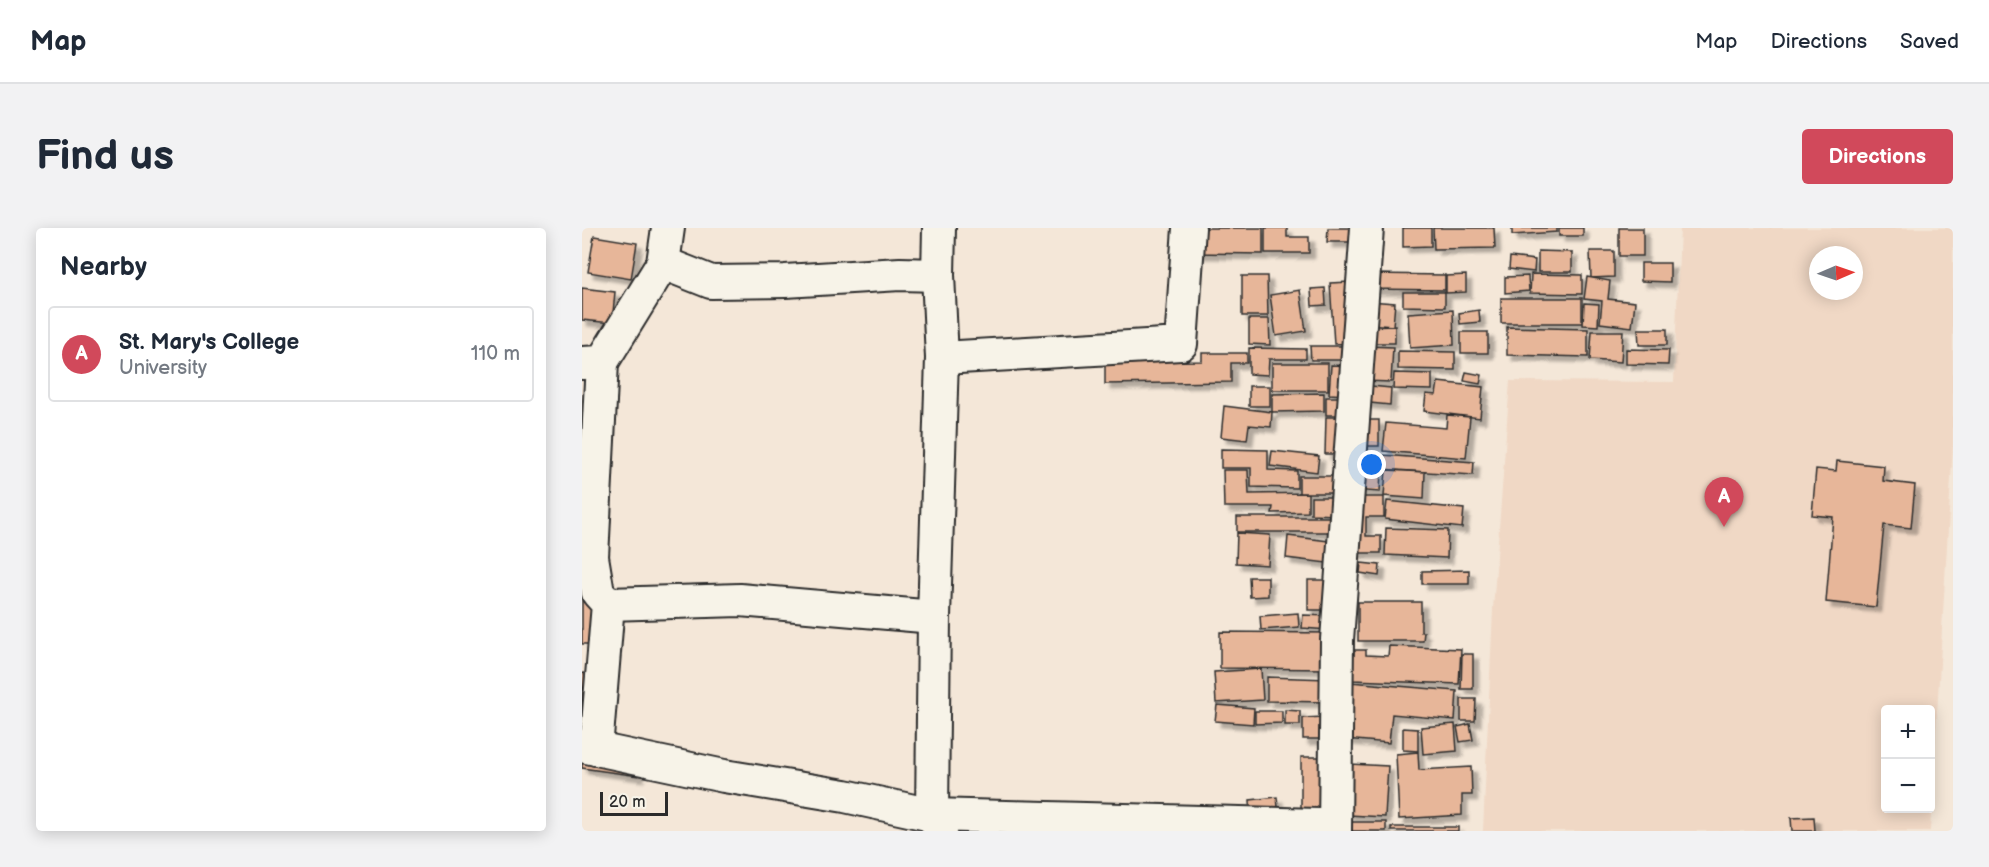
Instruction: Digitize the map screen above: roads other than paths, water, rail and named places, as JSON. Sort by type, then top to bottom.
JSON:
[{"type":"street","points":[[669,228],[663,263],[592,363],[592,557],[597,593],[608,604],[740,600],[934,617]]},
{"type":"street","points":[[937,823],[934,617],[942,358],[938,275],[939,228]]},
{"type":"street","points":[[942,358],[1181,344],[1189,228]]},
{"type":"street","points":[[608,604],[589,747],[724,776],[845,796],[937,823],[1319,825],[1335,829],[1337,640],[1367,228]]},
{"type":"street","points":[[663,263],[711,282],[785,281],[900,274],[938,275]]},
{"type":"place","name":"St. Mary's College","points":[[1724,527]]}]
